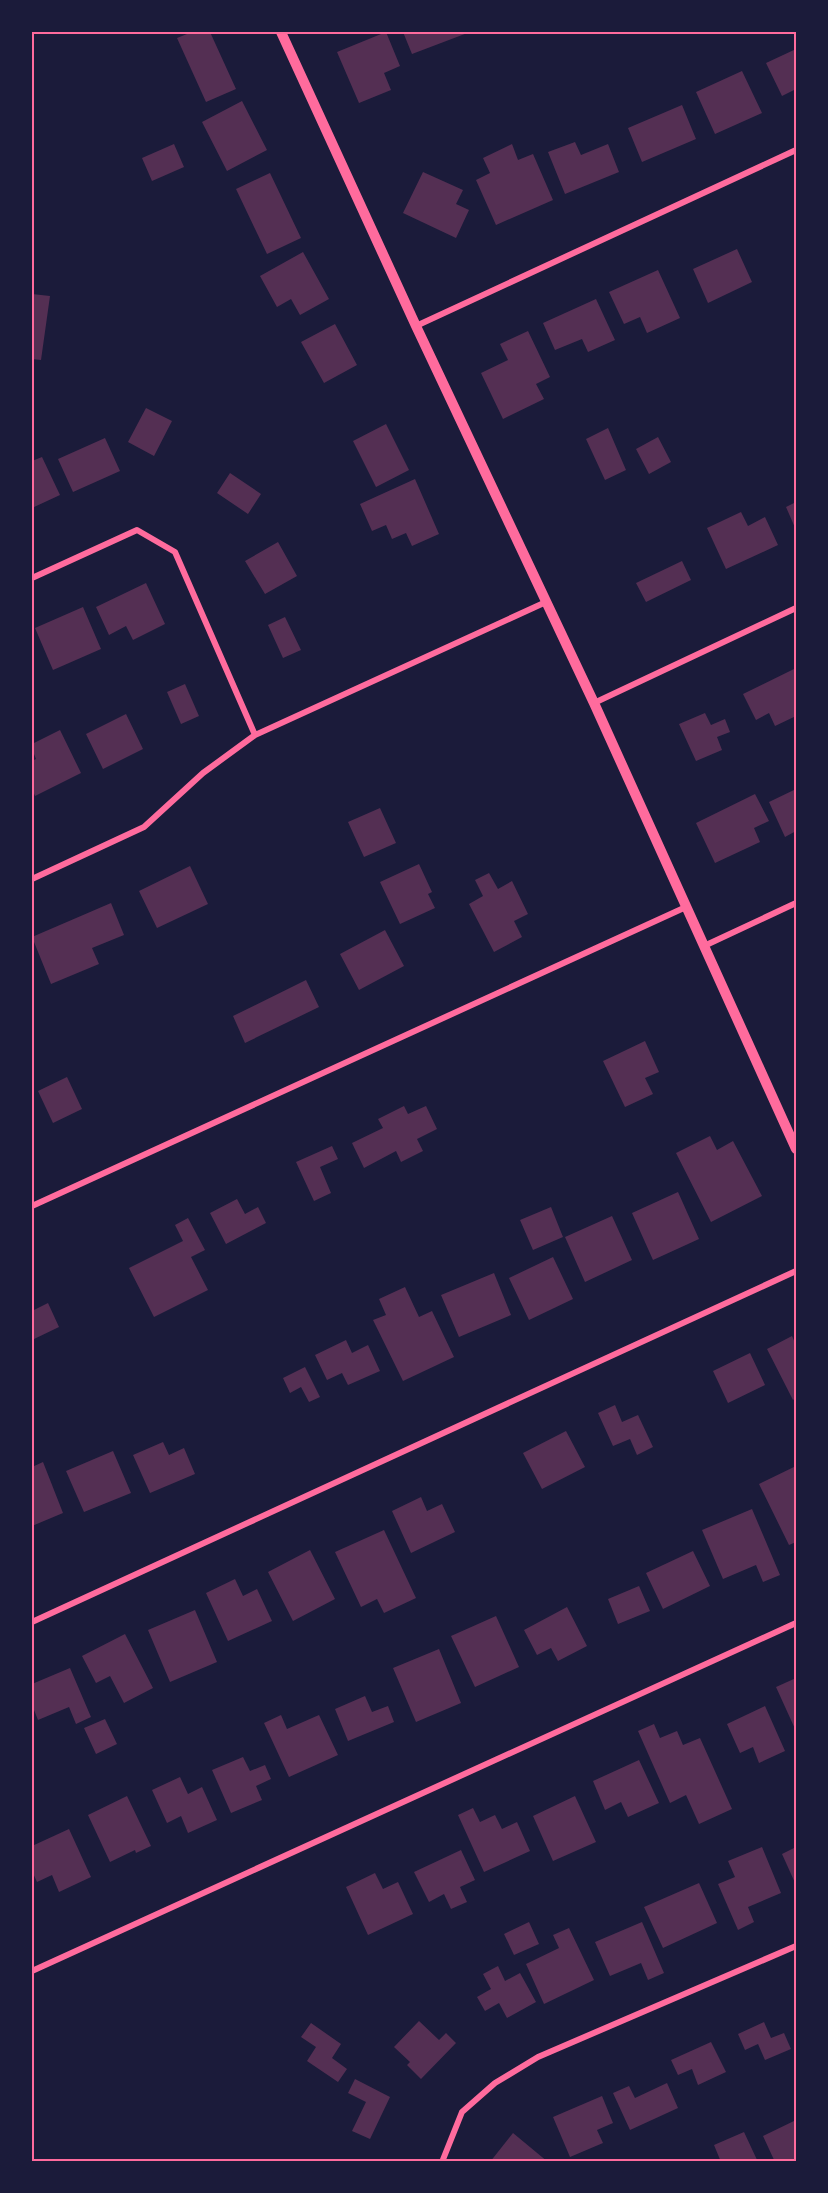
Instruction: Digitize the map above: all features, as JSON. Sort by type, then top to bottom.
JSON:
[{"type":"street","points":[[281,32],[594,704],[796,1149]]},
{"type":"street","points":[[416,326],[796,150]]},
{"type":"street","points":[[32,578],[137,530],[176,552],[255,735]]},
{"type":"street","points":[[32,879],[144,827],[203,773],[255,735],[546,602]]},
{"type":"street","points":[[594,704],[796,608]]},
{"type":"street","points":[[705,946],[796,903]]},
{"type":"street","points":[[32,1206],[686,907]]},
{"type":"street","points":[[32,1622],[796,1270]]},
{"type":"street","points":[[32,1971],[796,1623]]},
{"type":"street","points":[[442,2162],[462,2112],[495,2083],[538,2057],[796,1946]]},
{"type":"building","points":[[192,32],[210,32],[236,89],[206,102],[177,38]]},
{"type":"building","points":[[386,32],[400,66],[384,73],[391,90],[359,103],[337,52]]},
{"type":"building","points":[[403,32],[470,32],[412,54]]},
{"type":"building","points":[[796,49],[796,89],[782,96],[766,63]]},
{"type":"building","points":[[742,71],[762,113],[715,134],[696,92]]},
{"type":"building","points":[[242,101],[267,150],[227,171],[202,122]]},
{"type":"building","points":[[682,105],[696,139],[642,162],[628,128]]},
{"type":"building","points":[[575,142],[581,155],[608,144],[619,172],[565,194],[548,152]]},
{"type":"building","points":[[174,144],[184,167],[152,181],[142,158]]},
{"type":"building","points":[[512,144],[518,160],[533,154],[553,200],[496,225],[476,180],[490,173],[483,158]]},
{"type":"building","points":[[423,172],[463,190],[456,204],[469,210],[456,238],[403,213]]},
{"type":"building","points":[[270,173],[301,238],[267,254],[236,189]]},
{"type":"building","points":[[737,249],[752,282],[708,303],[693,269]]},
{"type":"building","points":[[303,252],[329,299],[300,315],[291,299],[277,307],[260,276]]},
{"type":"building","points":[[658,270],[680,318],[647,333],[640,317],[624,324],[609,292]]},
{"type":"building","points":[[32,294],[50,296],[41,360],[32,359]]},
{"type":"building","points":[[596,299],[615,340],[588,352],[582,339],[555,350],[543,323]]},
{"type":"building","points":[[335,324],[357,365],[324,383],[301,342]]},
{"type":"building","points":[[528,331],[550,377],[536,384],[544,399],[503,419],[481,373],[508,360],[500,344]]},
{"type":"building","points":[[146,408],[172,421],[154,456],[128,442]]},
{"type":"building","points":[[386,424],[409,470],[376,487],[353,441]]},
{"type":"building","points":[[608,428],[626,470],[605,480],[586,439]]},
{"type":"building","points":[[658,437],[671,462],[649,474],[636,449]]},
{"type":"building","points":[[105,438],[120,471],[73,492],[58,459]]},
{"type":"building","points":[[42,457],[60,495],[32,508],[32,461]]},
{"type":"building","points":[[230,473],[261,494],[248,514],[217,493]]},
{"type":"building","points":[[415,479],[439,534],[412,546],[406,533],[392,539],[386,525],[372,531],[360,504]]},
{"type":"building","points":[[796,502],[796,530],[786,507]]},
{"type":"building","points":[[741,512],[748,526],[765,517],[778,545],[726,569],[707,528]]},
{"type":"building","points":[[278,542],[297,576],[265,594],[245,561]]},
{"type":"building","points":[[682,561],[691,580],[646,602],[636,583]]},
{"type":"building","points":[[146,583],[165,624],[133,640],[126,626],[109,635],[96,607]]},
{"type":"building","points":[[83,607],[101,649],[53,670],[35,628]]},
{"type":"building","points":[[285,617],[301,650],[283,658],[268,625]]},
{"type":"building","points":[[796,668],[796,716],[775,726],[769,713],[756,720],[743,694]]},
{"type":"building","points":[[185,684],[199,716],[181,724],[167,692]]},
{"type":"building","points":[[705,713],[711,725],[725,719],[730,732],[717,737],[722,750],[696,761],[679,724]]},
{"type":"building","points":[[126,714],[143,749],[103,769],[86,734]]},
{"type":"building","points":[[60,730],[81,773],[35,796],[32,789],[32,761],[36,759],[32,744]]},
{"type":"building","points":[[796,789],[796,831],[785,837],[769,802]]},
{"type":"building","points":[[755,794],[769,821],[754,828],[760,842],[715,863],[696,823]]},
{"type":"building","points":[[380,808],[396,843],[364,857],[348,822]]},
{"type":"building","points":[[419,864],[432,892],[428,894],[435,908],[400,924],[380,882]]},
{"type":"building","points":[[190,866],[208,904],[157,928],[139,891]]},
{"type":"building","points":[[489,873],[498,889],[512,881],[528,914],[514,921],[522,937],[494,952],[469,904],[483,896],[475,880]]},
{"type":"building","points":[[111,903],[124,935],[92,948],[99,964],[51,984],[32,937]]},
{"type":"building","points":[[385,930],[404,966],[359,990],[340,954]]},
{"type":"building","points":[[306,980],[319,1007],[245,1043],[233,1016]]},
{"type":"building","points":[[645,1041],[659,1072],[645,1078],[653,1094],[625,1107],[603,1061]]},
{"type":"building","points":[[67,1077],[82,1109],[53,1123],[38,1091]]},
{"type":"building","points":[[404,1106],[408,1114],[426,1106],[437,1129],[417,1139],[423,1151],[401,1162],[396,1151],[364,1168],[352,1143],[383,1128],[378,1119]]},
{"type":"building","points":[[710,1136],[717,1150],[733,1141],[762,1196],[711,1222],[676,1153]]},
{"type":"building","points":[[332,1146],[338,1159],[320,1167],[331,1193],[314,1201],[296,1162]]},
{"type":"building","points":[[678,1192],[699,1239],[653,1260],[632,1213]]},
{"type":"building","points":[[237,1199],[245,1214],[258,1207],[266,1223],[226,1244],[210,1213]]},
{"type":"building","points":[[551,1207],[563,1237],[533,1250],[520,1220]]},
{"type":"building","points":[[612,1216],[632,1260],[585,1282],[565,1237]]},
{"type":"building","points":[[188,1218],[205,1250],[191,1257],[208,1290],[154,1317],[129,1268],[183,1241],[175,1225]]},
{"type":"building","points":[[553,1257],[573,1299],[529,1320],[509,1278]]},
{"type":"building","points":[[494,1273],[511,1315],[459,1337],[441,1295]]},
{"type":"building","points":[[405,1287],[419,1317],[432,1311],[454,1357],[403,1381],[373,1320],[386,1315],[379,1299]]},
{"type":"building","points":[[48,1303],[59,1327],[32,1340],[32,1311]]},
{"type":"building","points":[[792,1336],[796,1345],[796,1398],[793,1400],[767,1349]]},
{"type":"building","points":[[346,1340],[352,1353],[368,1345],[380,1371],[348,1385],[342,1373],[327,1380],[315,1355]]},
{"type":"building","points":[[750,1353],[765,1385],[728,1403],[713,1371]]},
{"type":"building","points":[[305,1367],[320,1397],[309,1402],[301,1387],[290,1393],[283,1378]]},
{"type":"building","points":[[615,1405],[622,1422],[638,1415],[653,1447],[637,1455],[630,1439],[613,1446],[598,1413]]},
{"type":"building","points":[[566,1431],[585,1467],[542,1489],[523,1453]]},
{"type":"building","points":[[163,1442],[169,1455],[184,1448],[195,1474],[150,1493],[133,1455]]},
{"type":"building","points":[[113,1451],[131,1493],[84,1512],[66,1471]]},
{"type":"building","points":[[43,1462],[63,1513],[32,1526],[32,1467]]},
{"type":"building","points":[[796,1466],[796,1542],[789,1545],[759,1484]]},
{"type":"building","points":[[421,1497],[427,1511],[442,1504],[455,1532],[411,1553],[392,1511]]},
{"type":"building","points":[[752,1509],[780,1575],[763,1582],[756,1565],[723,1579],[702,1530]]},
{"type":"building","points":[[384,1530],[416,1598],[384,1613],[377,1599],[361,1607],[335,1552]]},
{"type":"building","points":[[310,1550],[335,1599],[293,1621],[268,1572]]},
{"type":"building","points":[[693,1551],[710,1586],[663,1609],[646,1573]]},
{"type":"building","points":[[235,1579],[243,1596],[257,1589],[272,1621],[228,1641],[206,1593]]},
{"type":"building","points":[[639,1586],[650,1611],[618,1624],[608,1599]]},
{"type":"building","points":[[567,1607],[587,1646],[558,1661],[551,1648],[537,1655],[524,1630]]},
{"type":"building","points":[[195,1610],[217,1662],[170,1682],[148,1630]]},
{"type":"building","points":[[496,1616],[519,1667],[475,1687],[451,1636]]},
{"type":"building","points":[[125,1634],[153,1688],[124,1703],[110,1676],[96,1683],[82,1656]]},
{"type":"building","points":[[439,1649],[461,1703],[416,1722],[393,1668]]},
{"type":"building","points":[[70,1668],[91,1717],[76,1724],[69,1707],[38,1720],[32,1705],[32,1684]]},
{"type":"building","points":[[796,1678],[796,1731],[776,1687]]},
{"type":"building","points":[[365,1696],[372,1712],[388,1706],[394,1722],[348,1741],[335,1709]]},
{"type":"building","points":[[765,1706],[785,1751],[759,1763],[753,1747],[740,1753],[727,1724]]},
{"type":"building","points":[[281,1715],[287,1729],[319,1715],[338,1755],[289,1777],[264,1723]]},
{"type":"building","points":[[105,1719],[117,1744],[96,1754],[84,1728]]},
{"type":"building","points":[[654,1724],[660,1738],[677,1731],[683,1745],[700,1738],[732,1809],[699,1824],[686,1795],[670,1803],[638,1731]]},
{"type":"building","points":[[243,1757],[250,1771],[265,1765],[271,1779],[256,1786],[262,1800],[231,1813],[212,1770]]},
{"type":"building","points":[[639,1760],[659,1803],[628,1817],[621,1802],[605,1810],[593,1781]]},
{"type":"building","points":[[180,1777],[188,1794],[202,1787],[217,1820],[188,1833],[181,1816],[167,1823],[152,1790]]},
{"type":"building","points":[[127,1796],[151,1846],[136,1853],[135,1850],[110,1862],[88,1815]]},
{"type":"building","points":[[575,1796],[596,1842],[553,1861],[533,1816]]},
{"type":"building","points":[[473,1808],[480,1822],[495,1815],[502,1829],[517,1822],[530,1851],[484,1872],[458,1815]]},
{"type":"building","points":[[69,1829],[91,1877],[59,1892],[52,1875],[37,1882],[32,1871],[32,1846]]},
{"type":"building","points":[[762,1847],[781,1893],[748,1907],[754,1922],[738,1930],[718,1884],[735,1877],[728,1861]]},
{"type":"building","points":[[796,1847],[796,1885],[782,1854]]},
{"type":"building","points":[[461,1850],[475,1880],[460,1887],[467,1902],[451,1909],[444,1894],[429,1902],[414,1872]]},
{"type":"building","points":[[375,1873],[383,1889],[398,1882],[413,1914],[368,1935],[346,1887]]},
{"type":"building","points":[[699,1883],[717,1923],[663,1948],[644,1907]]},
{"type":"building","points":[[529,1922],[539,1944],[514,1955],[504,1934]]},
{"type":"building","points":[[642,1922],[664,1973],[648,1980],[641,1963],[610,1976],[595,1942]]},
{"type":"building","points":[[569,1928],[594,1980],[544,2004],[526,1964],[559,1948],[553,1935]]},
{"type":"building","points":[[498,1966],[505,1981],[520,1973],[536,2002],[507,2018],[499,2003],[485,2011],[477,1997],[491,1989],[483,1974]]},
{"type":"building","points":[[419,2021],[439,2040],[446,2033],[456,2043],[421,2079],[407,2065],[410,2062],[394,2047]]},
{"type":"building","points":[[764,2022],[771,2038],[784,2033],[791,2049],[765,2060],[758,2044],[745,2050],[738,2034]]},
{"type":"building","points":[[311,2023],[341,2044],[332,2058],[347,2069],[338,2082],[307,2061],[316,2047],[301,2037]]},
{"type":"building","points":[[711,2042],[726,2072],[698,2085],[692,2069],[678,2075],[671,2060]]},
{"type":"building","points":[[355,2079],[390,2097],[370,2139],[352,2131],[366,2102],[348,2093]]},
{"type":"building","points":[[667,2083],[678,2108],[630,2130],[613,2093],[629,2086],[635,2098]]},
{"type":"building","points":[[602,2096],[613,2123],[597,2130],[603,2143],[570,2157],[553,2117]]},
{"type":"building","points":[[796,2120],[796,2162],[775,2162],[763,2136]]},
{"type":"building","points":[[744,2132],[758,2162],[721,2162],[714,2145]]},
{"type":"building","points":[[513,2133],[548,2162],[490,2162]]}]
